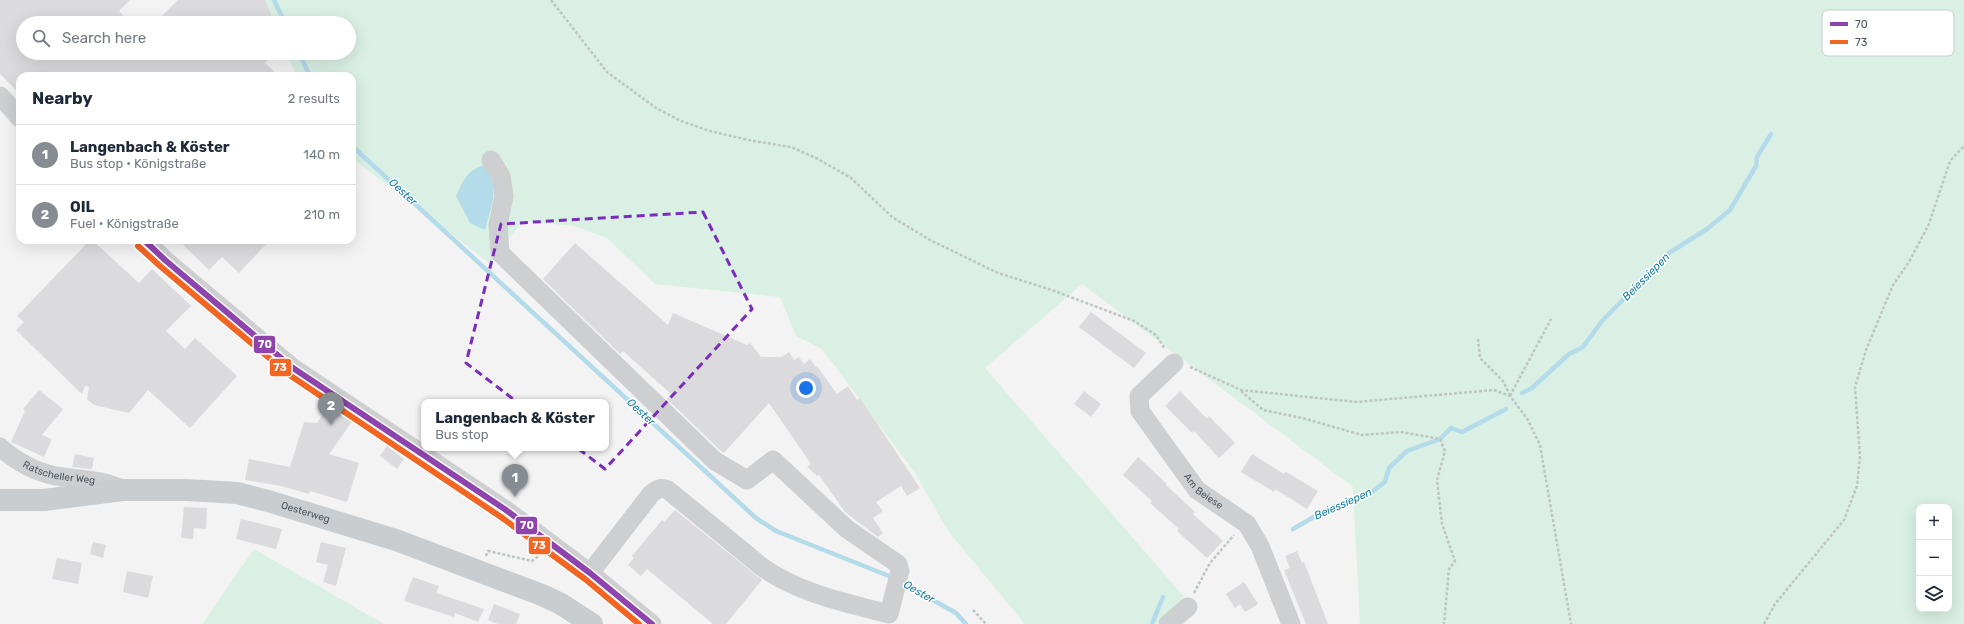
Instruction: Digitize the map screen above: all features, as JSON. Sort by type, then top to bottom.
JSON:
[{"type":"main road","name":"Oesterweg","points":[[0,500],[44,500],[123,490],[237,493],[396,540],[542,596],[567,607],[592,624]]},
{"type":"street","points":[[0,96],[16,114]]},
{"type":"street","points":[[491,160],[501,176],[504,196],[498,225],[500,253],[716,461],[747,480],[773,460],[847,529],[898,564],[900,571],[888,619],[800,587],[775,576],[668,490],[662,488],[657,489],[651,494],[590,572]]},
{"type":"street","points":[[148,244],[165,260],[293,368],[506,510],[549,544],[590,572],[652,624]]},
{"type":"street","name":"Am Beiese","points":[[1174,363],[1139,396],[1140,411],[1197,490],[1247,524],[1260,546],[1292,624]]},
{"type":"street","name":"Ratscheller Weg","points":[[0,447],[30,468],[61,477],[111,483],[123,490]]},
{"type":"street","points":[[1168,624],[1188,607]]},
{"type":"path","points":[[551,0],[607,72],[656,108],[681,121],[710,131],[753,141],[791,147],[818,159],[851,178],[892,217],[930,240],[998,273],[1052,290],[1134,320],[1156,335],[1174,363],[1190,367],[1241,390],[1263,410],[1302,418],[1362,435],[1401,432],[1440,439],[1445,451],[1436,480],[1442,524],[1456,561],[1449,569],[1444,624]]},
{"type":"path","points":[[1764,624],[1774,604],[1844,520],[1857,486],[1860,457],[1855,387],[1866,350],[1893,285],[1909,262],[1929,224],[1950,161],[1964,146]]},
{"type":"path","points":[[1510,396],[1551,319]]},
{"type":"path","points":[[1478,339],[1480,358],[1503,381],[1510,396],[1528,420],[1540,445],[1571,624]]},
{"type":"path","points":[[1241,390],[1356,402],[1494,390],[1510,396]]},
{"type":"path","points":[[1188,607],[1210,563],[1238,531],[1247,524]]},
{"type":"path","points":[[488,551],[532,561],[538,558],[549,544]]},
{"type":"path","points":[[973,610],[986,624]]},
{"type":"highlighted area","points":[[703,212],[752,309],[605,469],[466,363],[501,224]]},
{"type":"green space","points":[[265,0],[1964,0],[1964,624],[1360,624],[1353,487],[1082,284],[985,368],[1187,600],[1157,624],[1025,624],[948,531],[915,473],[822,349],[796,336],[780,297],[655,284],[607,238],[574,226],[523,221],[489,263],[356,161],[356,72],[294,72],[290,60],[356,60],[356,16],[272,16]]},
{"type":"green space","points":[[254,549],[384,624],[202,624]]},
{"type":"water","points":[[484,165],[492,181],[493,189],[492,205],[485,230],[470,223],[456,196],[469,173]]},
{"type":"building","points":[[0,0],[130,0],[119,11],[124,16],[16,16],[16,60],[268,60],[265,63],[275,72],[16,72],[16,90],[0,74]]},
{"type":"building","points":[[178,0],[265,0],[272,16],[162,16]]},
{"type":"building","points":[[575,243],[668,325],[673,313],[747,345],[750,343],[761,357],[782,357],[789,352],[794,360],[799,357],[804,364],[810,359],[816,367],[817,366],[837,394],[848,386],[857,400],[860,398],[920,488],[907,496],[901,486],[876,502],[883,511],[873,518],[883,533],[878,537],[845,512],[819,475],[817,476],[807,467],[811,464],[769,403],[724,453],[722,452],[667,399],[671,394],[623,351],[620,354],[543,279]]},
{"type":"building","points":[[86,244],[96,244],[139,283],[152,269],[191,306],[166,331],[185,349],[195,338],[237,376],[190,428],[148,390],[129,413],[94,405],[87,399],[89,387],[85,386],[82,394],[16,330],[24,322],[17,316]]},
{"type":"building","points":[[182,244],[266,244],[239,273],[222,257],[209,270]]},
{"type":"building","points":[[1091,312],[1146,353],[1134,368],[1079,327]]},
{"type":"building","points":[[39,390],[63,409],[42,435],[52,439],[44,457],[11,442],[25,411],[23,409]]},
{"type":"building","points":[[1084,391],[1101,404],[1091,417],[1074,404]]},
{"type":"building","points":[[1180,391],[1207,419],[1209,416],[1235,443],[1219,458],[1194,431],[1192,433],[1165,406]]},
{"type":"building","points":[[329,406],[352,422],[329,454],[359,463],[347,502],[310,491],[309,494],[281,486],[245,480],[249,459],[290,467],[304,422],[317,423]]},
{"type":"building","points":[[387,446],[404,459],[397,469],[380,456]]},
{"type":"building","points":[[75,454],[94,458],[92,469],[72,467]]},
{"type":"building","points":[[1252,454],[1284,474],[1286,472],[1318,491],[1307,509],[1275,489],[1274,492],[1241,472]]},
{"type":"building","points":[[1138,457],[1195,512],[1193,514],[1223,541],[1207,558],[1177,531],[1179,529],[1150,503],[1152,501],[1123,475]]},
{"type":"building","points":[[184,507],[207,508],[206,529],[194,528],[193,539],[181,538]]},
{"type":"building","points":[[675,510],[762,580],[726,624],[713,624],[647,569],[641,576],[628,565],[634,558],[632,556],[662,520],[664,522]]},
{"type":"building","points":[[241,519],[282,529],[276,549],[236,539]]},
{"type":"building","points":[[93,542],[106,545],[103,558],[90,554]]},
{"type":"building","points":[[321,542],[346,548],[336,586],[323,582],[328,565],[316,562]]},
{"type":"building","points":[[1297,551],[1302,563],[1304,562],[1328,624],[1306,624],[1284,570],[1290,568],[1285,556]]},
{"type":"building","points":[[57,558],[82,563],[78,584],[52,579]]},
{"type":"building","points":[[127,571],[153,576],[148,598],[123,592]]},
{"type":"building","points":[[413,577],[439,586],[436,593],[484,609],[478,622],[455,613],[454,617],[404,601]]},
{"type":"building","points":[[1244,582],[1258,604],[1245,612],[1240,604],[1235,608],[1226,594]]},
{"type":"building","points":[[494,604],[520,614],[516,624],[498,624],[488,620]]},
{"type":"waterway","name":"Oester","points":[[274,0],[282,16]]},
{"type":"waterway","name":"Oester","points":[[302,60],[308,72]]},
{"type":"waterway","name":"Beiessiepen","points":[[1522,393],[1532,388],[1569,354],[1583,347],[1602,321],[1669,253],[1707,229],[1730,210],[1756,166],[1757,157],[1771,134]]},
{"type":"waterway","name":"Oester","points":[[356,150],[756,518],[776,531],[894,578]]},
{"type":"waterway","name":"Beiessiepen","points":[[1293,529],[1329,508],[1369,494],[1385,482],[1389,468],[1407,451],[1440,439],[1451,428],[1462,432],[1506,409]]},
{"type":"waterway","name":"Oester","points":[[901,582],[956,613],[966,624]]},
{"type":"waterway","name":"Beiessiepen","points":[[1152,624],[1163,597]]},
{"type":"transit line","name":"70","points":[[148,244],[165,260],[293,368],[506,510],[590,573],[652,624]]},
{"type":"transit line","name":"73","points":[[138,246],[288,374],[501,517],[585,579],[639,624]]},
{"type":"place","name":"OIL","points":[[331,425]]},
{"type":"place","name":"Langenbach & Köster","points":[[515,497]]}]
